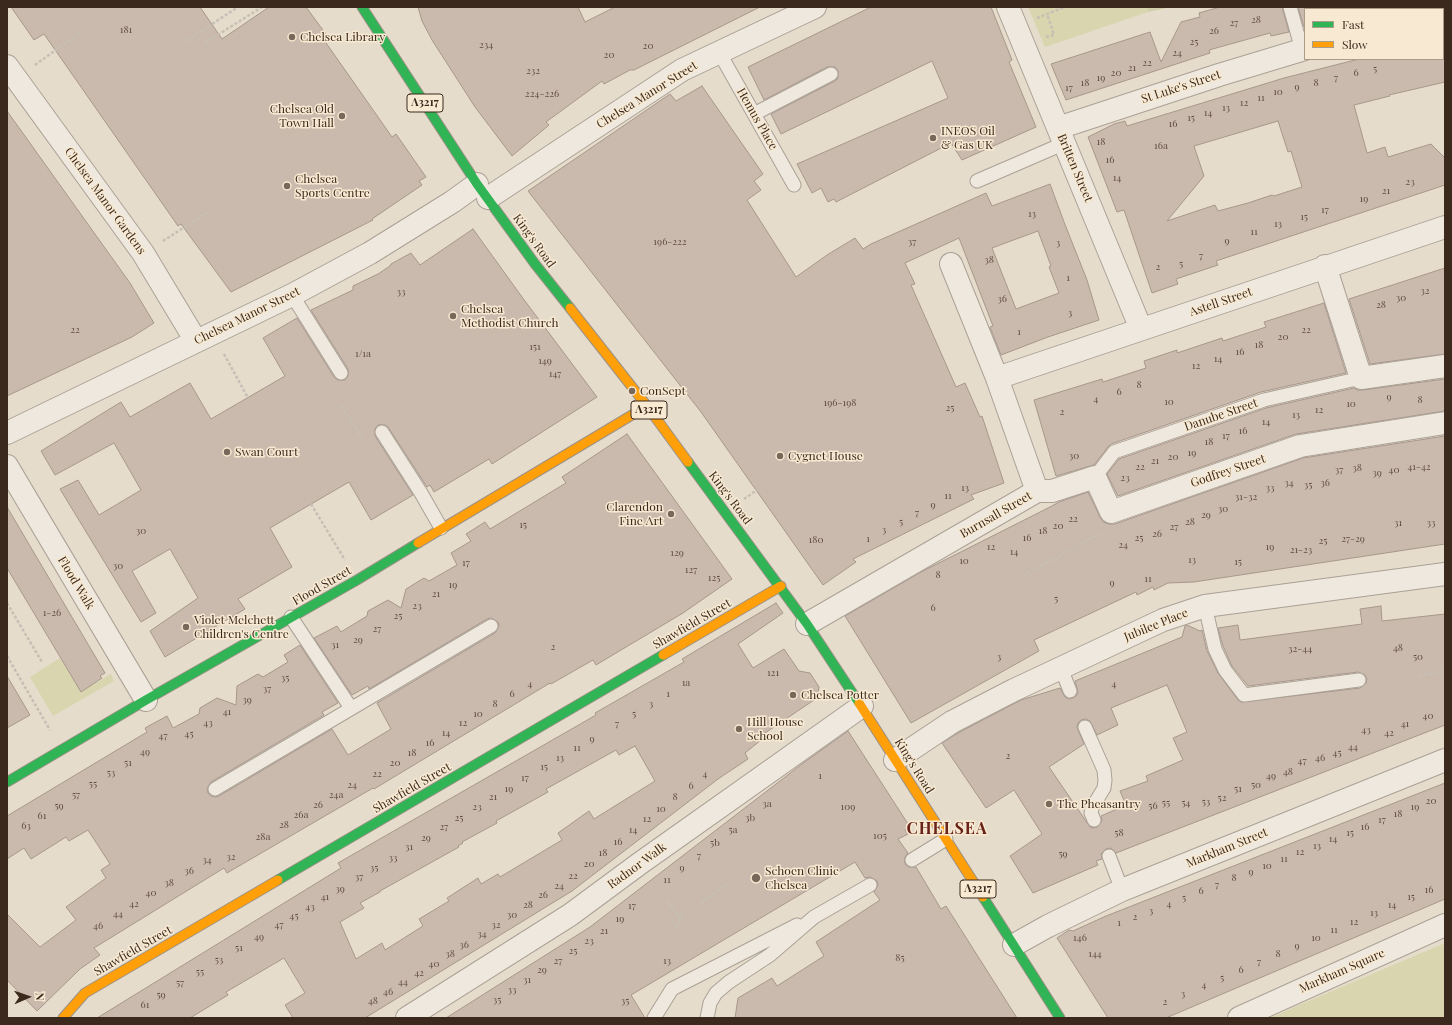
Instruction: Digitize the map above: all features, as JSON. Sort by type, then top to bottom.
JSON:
[{"type":"street","name":"King's Road","points":[[362,7],[483,191],[535,264],[647,406],[781,586],[862,706],[1014,945],[1057,1017]]},
{"type":"street","name":"Chelsea Manor Street","points":[[7,433],[292,295],[370,253],[452,202],[483,191],[682,70],[815,7]]},
{"type":"street","name":"Britten Street","points":[[1008,7],[1141,329]]},
{"type":"street","name":"St Luke's Street","points":[[1061,135],[1219,74],[1303,49]]},
{"type":"street","name":"Chelsea Manor Gardens","points":[[12,72],[204,337]]},
{"type":"street","name":"Astell Street","points":[[997,378],[1325,266],[1445,227]]},
{"type":"street","name":"Burnsall Street","points":[[807,624],[1037,491],[997,378],[951,264]]},
{"type":"street","points":[[1325,266],[1361,378]]},
{"type":"street","name":"Danube Street","points":[[1361,378],[1445,366]]},
{"type":"street","name":"Flood Street","points":[[7,782],[146,700],[357,580],[441,528],[647,406]]},
{"type":"street","name":"Godfrey Street","points":[[1111,512],[1300,446],[1445,423]]},
{"type":"street","name":"Flood Walk","points":[[7,466],[146,700]]},
{"type":"street","points":[[1037,491],[1052,491],[1095,477],[1111,512]]},
{"type":"street","name":"Jubilee Place","points":[[895,760],[952,722],[1014,690],[1163,620],[1206,606],[1445,574]]},
{"type":"street","name":"Shawfield Street","points":[[63,1018],[85,993],[781,586]]},
{"type":"street","name":"Radnor Walk","points":[[407,1018],[570,915],[862,706]]},
{"type":"street","name":"Markham Street","points":[[1014,945],[1048,926],[1122,890],[1445,760]]},
{"type":"street","name":"Markham Square","points":[[1239,1018],[1445,925]]},
{"type":"lane","points":[[1290,7],[1303,49]]},
{"type":"lane","name":"Hemus Place","points":[[719,52],[794,185]]},
{"type":"lane","points":[[754,114],[831,74]]},
{"type":"lane","points":[[978,181],[1061,135]]},
{"type":"lane","points":[[292,295],[341,373]]},
{"type":"lane","name":"Danube Street","points":[[1095,477],[1114,452],[1264,400],[1361,378]]},
{"type":"lane","points":[[382,432],[421,493],[441,528]]},
{"type":"lane","points":[[1206,606],[1215,649],[1225,670],[1244,695],[1359,680]]},
{"type":"lane","points":[[291,617],[351,708]]},
{"type":"lane","points":[[215,789],[491,626]]},
{"type":"lane","points":[[1061,668],[1070,691]]},
{"type":"lane","points":[[1085,727],[1104,770],[1105,780],[1104,788],[1092,808],[1091,813],[1094,820]]},
{"type":"lane","points":[[912,860],[946,839]]},
{"type":"lane","points":[[1109,856],[1122,890]]},
{"type":"lane","points":[[654,1018],[672,989],[814,917],[870,885]]},
{"type":"lane","points":[[707,1018],[710,1003],[716,993],[729,982],[770,955],[814,917]]},
{"type":"path","points":[[183,43],[238,7]]},
{"type":"path","points":[[205,43],[262,7]]},
{"type":"path","points":[[1050,7],[1052,12]]},
{"type":"path","points":[[1042,24],[1040,17],[1066,7]]},
{"type":"path","points":[[1044,31],[1047,38],[1054,35],[1047,14]]},
{"type":"path","points":[[12,72],[81,32]]},
{"type":"path","points":[[143,253],[208,212]]},
{"type":"path","points":[[204,337],[248,398]]},
{"type":"path","points":[[341,406],[365,443],[382,432]]},
{"type":"path","points":[[743,500],[757,490]]},
{"type":"path","points":[[311,504],[357,580]]},
{"type":"path","points":[[1023,576],[1116,525],[1111,512]]},
{"type":"path","points":[[7,603],[42,662]]},
{"type":"path","points":[[7,656],[44,721],[63,750]]},
{"type":"path","points":[[1419,676],[1445,671]]},
{"type":"path","points":[[701,903],[731,882]]},
{"type":"path","points":[[666,901],[680,918]]},
{"type":"path","points":[[668,932],[679,924],[680,918],[685,914]]},
{"type":"shaded area","points":[[1028,7],[1171,7],[1148,12],[1045,47]]},
{"type":"shaded area","points":[[1147,7],[1171,7],[1148,12]]},
{"type":"shaded area","points":[[60,658],[81,691],[111,674],[114,681],[53,716],[30,677]]},
{"type":"shaded area","points":[[1445,943],[1445,1017],[1270,1018],[1297,1006]]},
{"type":"building","points":[[11,7],[200,7],[222,39],[269,7],[306,7],[328,37],[324,40],[392,137],[396,134],[426,177],[419,181],[422,185],[372,219],[373,220],[231,292],[181,224],[178,226],[44,34],[34,40]]},
{"type":"building","points":[[418,7],[578,7],[585,22],[615,7],[760,7],[634,70],[630,70],[604,84],[602,81],[546,122],[549,125],[512,156],[475,107],[432,40],[422,21]]},
{"type":"building","points":[[871,7],[991,7],[1012,60],[1009,62],[1036,127],[962,160],[951,143],[836,202],[834,199],[828,202],[821,188],[812,193],[797,164],[948,98],[932,61],[781,134],[771,114],[835,81],[838,78],[838,71],[835,67],[827,67],[764,100],[748,67]]},
{"type":"building","points":[[1220,7],[1282,7],[1289,32],[1271,36],[1270,33],[1209,50],[1210,53],[1066,100],[1051,64],[1150,32],[1161,62],[1181,22],[1200,17],[1199,13]]},
{"type":"building","points":[[1298,7],[1305,7],[1304,27]]},
{"type":"building","points":[[1445,59],[1445,82],[1354,105],[1367,153],[1385,147],[1388,157],[1431,144],[1445,158],[1445,185],[1216,261],[1218,265],[1176,279],[1178,284],[1152,293],[1124,210],[1117,212],[1088,137],[1114,124],[1125,121],[1127,126],[1284,78],[1355,60]],"holes":[[[1278,121],[1288,152],[1291,151],[1302,187],[1218,211],[1215,205],[1167,221],[1204,176],[1194,146]]]},
{"type":"building","points":[[702,86],[763,174],[754,181],[761,190],[747,200],[796,277],[827,255],[855,238],[863,249],[871,244],[986,193],[992,206],[1050,184],[1087,280],[1099,320],[1001,355],[990,327],[993,326],[959,238],[905,263],[915,284],[911,285],[956,387],[965,383],[980,417],[982,416],[1004,483],[971,495],[974,499],[853,559],[856,562],[823,585],[701,412],[528,191],[670,94],[676,101]],"holes":[[[1038,231],[1051,266],[1049,267],[1059,293],[1016,309],[992,248]]]},
{"type":"building","points":[[7,111],[130,283],[154,323],[132,337],[7,396]]},
{"type":"building","points":[[473,229],[597,397],[492,464],[489,459],[434,492],[430,485],[427,487],[388,427],[385,425],[378,425],[375,429],[375,436],[413,495],[371,520],[349,482],[270,528],[292,567],[238,599],[245,609],[165,657],[150,631],[198,598],[170,549],[132,571],[156,613],[141,622],[60,489],[78,480],[99,515],[141,490],[114,443],[55,475],[41,451],[121,402],[130,417],[190,383],[211,419],[285,376],[263,338],[297,318],[334,377],[338,380],[345,380],[348,376],[348,369],[311,310],[353,290],[353,286],[378,274],[391,264],[411,253],[420,265]]},
{"type":"building","points":[[1445,268],[1445,354],[1370,364],[1349,299]]},
{"type":"building","points":[[1324,303],[1346,373],[1261,392],[1111,444],[1094,465],[1056,476],[1034,400],[1102,379],[1103,382],[1146,368],[1144,361],[1177,350],[1177,353],[1222,338],[1223,341],[1266,327],[1264,322]]},
{"type":"building","points":[[1445,379],[1445,411],[1296,434],[1118,496],[1107,474],[1119,459],[1266,408],[1354,388],[1357,390],[1363,390]]},
{"type":"building","points":[[627,434],[732,579],[683,613],[596,665],[593,660],[551,684],[550,683],[374,789],[373,788],[227,873],[224,868],[94,948],[100,955],[80,969],[37,1011],[7,980],[7,914],[40,947],[76,920],[66,907],[106,878],[101,870],[110,864],[88,830],[69,841],[66,837],[31,859],[24,848],[7,859],[7,816],[147,732],[145,728],[167,716],[173,728],[199,714],[200,708],[217,698],[236,705],[237,686],[258,674],[263,677],[288,662],[284,655],[300,645],[338,703],[322,712],[324,715],[211,782],[207,789],[211,796],[219,796],[332,729],[348,755],[391,729],[377,703],[495,633],[499,626],[498,622],[491,618],[487,619],[369,689],[368,686],[352,695],[314,638],[337,626],[341,632],[367,616],[368,611],[388,600],[401,608],[406,589],[424,578],[429,581],[457,565],[451,553],[471,541],[466,534],[485,522],[490,529],[566,483],[562,477]]},
{"type":"building","points":[[1445,436],[1445,544],[1194,582],[1168,583],[1154,590],[1153,587],[1137,595],[1136,592],[1034,640],[1039,651],[911,723],[845,616],[921,572],[1059,502],[1088,492],[1103,522],[1115,524],[1303,458]]},
{"type":"building","points":[[7,507],[105,673],[100,676],[102,678],[81,692],[7,568]]},
{"type":"building","points":[[776,603],[783,613],[738,644],[753,668],[784,649],[799,671],[810,673],[819,687],[817,698],[759,737],[761,740],[745,753],[748,759],[718,779],[572,891],[365,1018],[293,1018],[285,1005],[305,993],[284,958],[226,992],[228,995],[190,1018],[97,1018],[341,868],[338,863],[596,715],[595,713],[684,662],[682,659]],"holes":[[[635,746],[655,781],[594,819],[589,811],[558,833],[562,840],[500,877],[498,874],[481,884],[478,878],[447,898],[449,901],[419,919],[423,926],[385,950],[382,943],[356,959],[340,922],[364,908],[360,903],[459,847],[458,846],[463,843],[462,842],[548,792],[546,789],[616,750],[619,755]]]},
{"type":"building","points":[[1381,606],[1382,621],[1445,614],[1445,725],[1116,853],[1111,848],[1106,849],[1101,854],[1102,859],[1096,861],[1098,865],[1033,893],[1010,856],[1042,834],[1014,790],[986,808],[942,743],[1021,700],[1060,688],[1065,697],[1069,699],[1073,698],[1078,692],[1075,681],[1182,637],[1185,626],[1187,625],[1200,631],[1202,630],[1207,651],[1218,673],[1241,702],[1360,688],[1366,683],[1367,679],[1365,675],[1358,672],[1248,686],[1232,666],[1223,646],[1218,628],[1238,625],[1240,640],[1362,624],[1360,609]],"holes":[[[1167,685],[1187,732],[1173,738],[1183,760],[1146,776],[1148,781],[1120,791],[1126,805],[1101,816],[1102,821],[1097,827],[1090,827],[1049,767],[1084,744],[1077,727],[1081,720],[1086,719],[1090,721],[1097,735],[1118,725],[1111,708]]]},
{"type":"building","points":[[7,676],[30,715],[7,728]]},
{"type":"building","points":[[848,731],[910,827],[905,830],[908,834],[898,839],[908,853],[905,857],[905,864],[909,867],[916,867],[941,909],[946,906],[1017,1018],[735,1018],[738,998],[772,978],[777,986],[824,956],[816,942],[880,900],[874,892],[878,885],[877,881],[870,877],[865,878],[855,862],[631,995],[645,1018],[446,1018],[590,927],[802,764]]},
{"type":"building","points":[[1445,783],[1445,899],[1166,1018],[1108,1018],[1057,938],[1069,930],[1073,931],[1106,916]]},
{"type":"traffic: fast","points":[[362,7],[477,184],[535,264],[570,308]]},
{"type":"traffic: fast","points":[[688,462],[807,624],[859,703]]},
{"type":"traffic: fast","points":[[7,782],[146,700],[357,580],[418,543]]},
{"type":"traffic: fast","points":[[278,880],[663,655]]},
{"type":"traffic: fast","points":[[983,897],[1060,1018]]},
{"type":"traffic: slow","points":[[570,308],[647,406],[688,462]]},
{"type":"traffic: slow","points":[[418,543],[647,406]]},
{"type":"traffic: slow","points":[[663,655],[781,586]]},
{"type":"traffic: slow","points":[[859,703],[983,897]]},
{"type":"traffic: slow","points":[[63,1018],[85,993],[278,880]]},
{"type":"place","name":"Chelsea Library","points":[[292,37]]},
{"type":"place","name":"Chelsea Old Town Hall","points":[[342,116]]},
{"type":"place","name":"INEOS Oil & Gas UK","points":[[933,138]]},
{"type":"place","name":"Chelsea Sports Centre","points":[[287,186]]},
{"type":"place","name":"Chelsea Methodist Church","points":[[453,316]]},
{"type":"place","name":"ConSept","points":[[632,391]]},
{"type":"place","name":"Swan Court","points":[[227,452]]},
{"type":"place","name":"Cygnet House","points":[[780,456]]},
{"type":"place","name":"Clarendon Fine Art","points":[[671,514]]},
{"type":"place","name":"Violet Melchett Children's Centre","points":[[186,627]]},
{"type":"place","name":"Chelsea Potter","points":[[793,695]]},
{"type":"place","name":"Hill House School","points":[[739,729]]},
{"type":"place","name":"The Pheasantry","points":[[1049,804]]},
{"type":"place","name":"Schoen Clinic Chelsea","points":[[756,878]]},
{"type":"district","name":"CHELSEA","points":[[947,829]]}]
